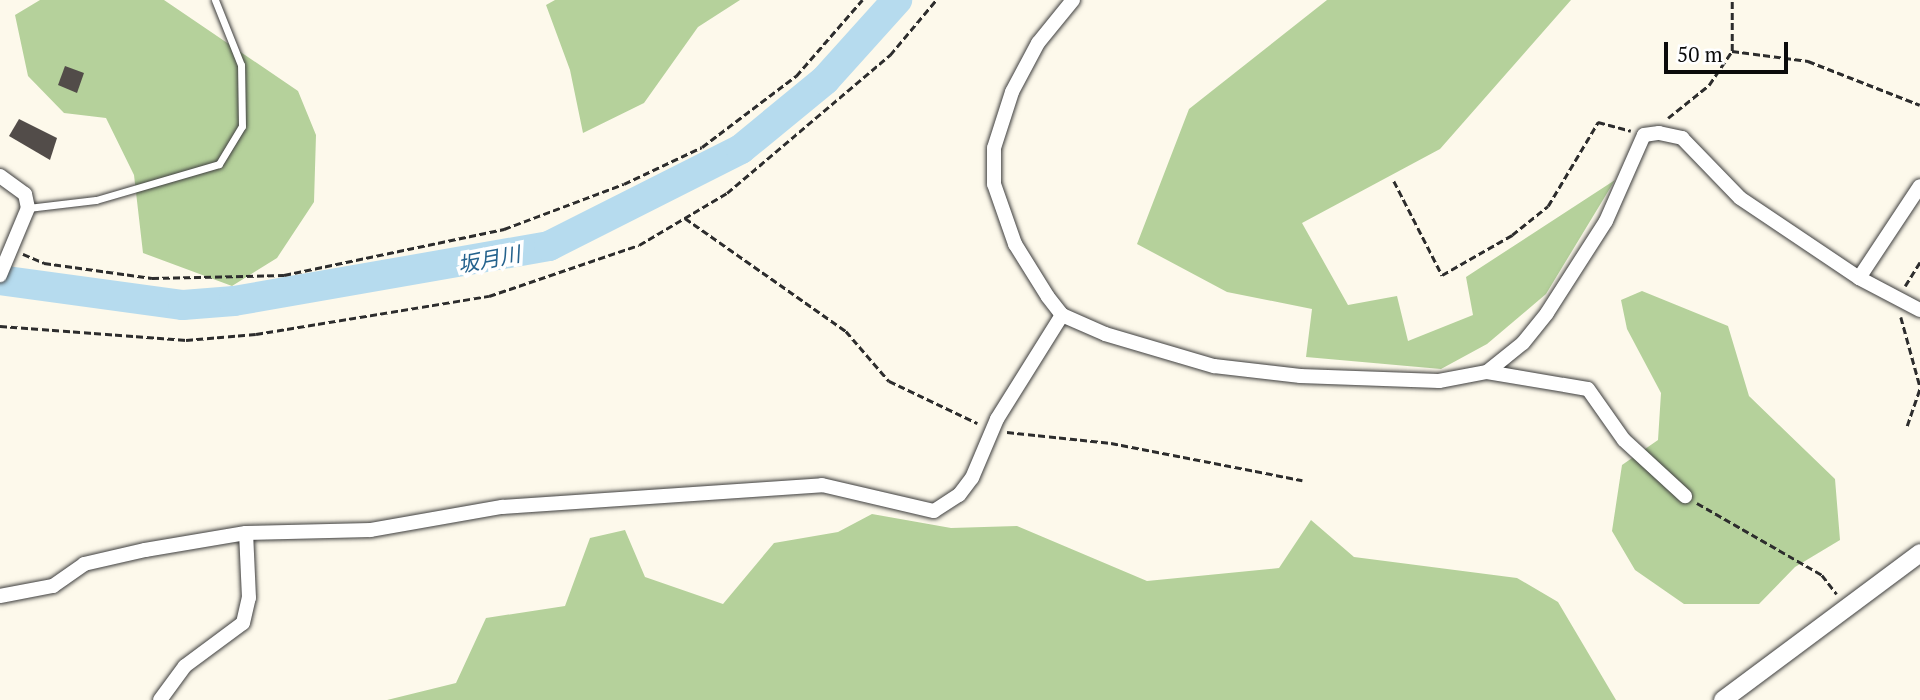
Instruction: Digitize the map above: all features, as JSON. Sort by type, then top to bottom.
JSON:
[{"type":"street","points":[[1073,0],[1038,43],[1012,92],[994,148],[994,184],[1015,244],[1062,315],[1148,349],[1214,366],[1400,381],[1468,379],[1487,372],[1523,343],[1547,313],[1606,221],[1651,134],[1682,138],[1740,198],[1859,278],[1920,310]]},
{"type":"street","points":[[0,176],[25,194],[28,208],[0,275]]},
{"type":"street","points":[[1859,278],[1920,186]]},
{"type":"street","points":[[0,596],[53,586],[84,564],[246,533],[371,530],[502,507],[822,485],[934,511],[959,495],[972,478],[992,430],[1062,315]]},
{"type":"street","points":[[1487,372],[1588,389],[1624,440],[1685,496]]},
{"type":"street","points":[[160,700],[185,666],[243,623],[249,598],[246,533]]},
{"type":"street","points":[[1723,700],[1920,554]]},
{"type":"lane","points":[[28,208],[96,200],[219,164],[242,126],[241,65],[215,0]]},
{"type":"path","points":[[13,249],[44,263],[152,278],[284,275],[504,229],[702,147],[796,76],[862,0]]},
{"type":"path","points":[[0,326],[186,340],[256,334],[489,296],[639,245],[727,193],[890,55],[936,0]]},
{"type":"path","points":[[1394,181],[1442,275],[1512,234],[1548,206],[1598,122],[1651,134],[1709,85],[1732,51],[1732,0]]},
{"type":"path","points":[[1732,51],[1808,61],[1920,105]]},
{"type":"path","points":[[685,218],[846,331],[889,381],[992,430],[1111,443],[1302,480]]},
{"type":"path","points":[[1907,426],[1920,388]]},
{"type":"path","points":[[1685,496],[1822,575],[1847,608]]},
{"type":"green space","points":[[40,0],[164,0],[298,91],[316,135],[314,202],[277,258],[232,286],[143,253],[134,175],[106,118],[64,113],[28,76],[15,15]]},
{"type":"green space","points":[[555,0],[740,0],[698,27],[644,103],[583,133],[570,70],[546,5]]},
{"type":"green space","points":[[1327,0],[1571,0],[1440,149],[1302,223],[1348,305],[1397,296],[1408,341],[1473,315],[1466,277],[1615,180],[1546,294],[1487,344],[1441,369],[1306,357],[1312,309],[1227,292],[1137,244],[1189,109]]},
{"type":"green space","points":[[1642,291],[1728,326],[1749,396],[1835,479],[1840,540],[1795,567],[1759,604],[1684,604],[1635,570],[1612,531],[1622,465],[1658,440],[1661,393],[1627,329],[1621,300]]},
{"type":"green space","points":[[872,514],[951,528],[1017,526],[1147,581],[1279,568],[1311,520],[1354,557],[1517,578],[1558,602],[1616,700],[387,700],[456,683],[486,618],[565,606],[590,538],[625,530],[645,577],[723,604],[774,543],[838,532]]},
{"type":"building","points":[[65,66],[84,73],[77,93],[58,85]]},
{"type":"building","points":[[19,119],[57,138],[50,160],[9,136]]},
{"type":"waterway","name":"坂月川","points":[[0,280],[183,305],[234,301],[549,246],[741,149],[825,80],[897,0]]}]
